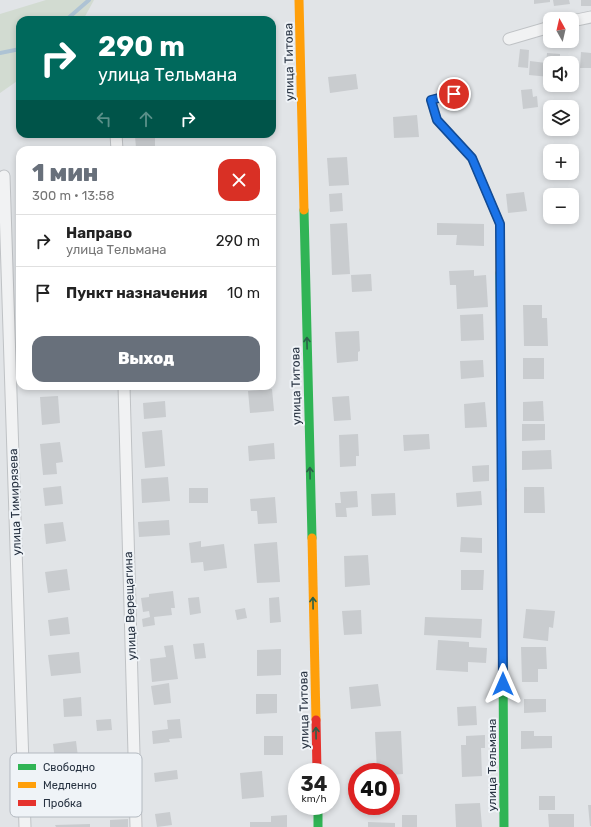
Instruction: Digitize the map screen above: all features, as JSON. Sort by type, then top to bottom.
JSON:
[{"type":"main road","name":"улица Титова","points":[[299,0],[317,763]]},
{"type":"main road","name":"улица Тельмана","points":[[454,94],[431,100],[437,120],[472,158],[500,224],[504,827]]},
{"type":"main road","points":[[318,815],[318,827]]},
{"type":"street","points":[[579,20],[591,17]]},
{"type":"street","points":[[509,39],[543,29]]},
{"type":"street","name":"улица Тимирязева","points":[[4,176],[23,753]]},
{"type":"street","name":"улица Верещагина","points":[[124,390],[134,753]]},
{"type":"street","name":"улица Тимирязева","points":[[25,817],[25,827]]},
{"type":"street","name":"улица Верещагина","points":[[136,817],[136,827]]},
{"type":"shaded area","points":[[46,0],[94,0],[85,16],[16,16],[16,82],[0,93],[0,14]]},
{"type":"building","points":[[534,0],[550,0],[550,2],[534,4]]},
{"type":"building","points":[[553,0],[569,0],[570,4],[554,6]]},
{"type":"building","points":[[581,0],[591,0],[591,6],[581,6]]},
{"type":"building","points":[[520,49],[529,50],[528,68],[518,67]]},
{"type":"building","points":[[581,52],[591,53],[591,68],[580,68]]},
{"type":"building","points":[[547,53],[560,54],[560,56],[547,56]]},
{"type":"building","points":[[530,61],[543,63],[543,76],[529,75]]},
{"type":"building","points":[[356,74],[358,89],[330,93],[328,77]]},
{"type":"building","points":[[532,89],[533,97],[537,96],[538,107],[523,109],[521,90]]},
{"type":"building","points":[[417,115],[419,137],[394,138],[393,117]]},
{"type":"building","points":[[135,138],[155,138],[155,146],[136,146]]},
{"type":"building","points":[[347,157],[349,185],[329,186],[327,158]]},
{"type":"building","points":[[524,192],[527,211],[508,213],[506,194]]},
{"type":"building","points":[[342,193],[343,211],[330,212],[329,194]]},
{"type":"building","points":[[347,223],[350,274],[332,275],[330,224]]},
{"type":"building","points":[[437,223],[484,224],[484,246],[456,245],[457,235],[437,235]]},
{"type":"building","points":[[474,270],[474,276],[486,275],[488,307],[457,309],[456,285],[450,285],[449,271]]},
{"type":"building","points":[[371,274],[372,291],[352,292],[351,275]]},
{"type":"building","points":[[523,305],[542,305],[542,318],[547,318],[548,346],[524,346]]},
{"type":"building","points":[[483,314],[484,340],[461,341],[460,315]]},
{"type":"building","points":[[359,331],[360,351],[358,352],[358,361],[337,363],[335,332]]},
{"type":"building","points":[[523,358],[544,358],[544,379],[523,379]]},
{"type":"building","points":[[483,360],[484,377],[461,379],[460,361]]},
{"type":"building","points":[[272,390],[274,411],[250,413],[248,391]]},
{"type":"building","points":[[58,396],[60,423],[42,425],[40,397]]},
{"type":"building","points":[[349,396],[351,420],[334,421],[332,397]]},
{"type":"building","points":[[165,401],[166,417],[144,419],[143,403]]},
{"type":"building","points":[[543,401],[544,421],[523,421],[523,402]]},
{"type":"building","points":[[485,402],[487,427],[465,428],[464,404]]},
{"type":"building","points":[[522,424],[545,424],[545,440],[522,441]]},
{"type":"building","points":[[162,430],[165,466],[145,468],[142,432]]},
{"type":"building","points":[[358,434],[359,456],[356,456],[356,466],[340,467],[339,435]]},
{"type":"building","points":[[429,434],[430,449],[404,451],[403,435]]},
{"type":"building","points":[[60,442],[63,462],[56,463],[57,474],[43,475],[40,444]]},
{"type":"building","points":[[274,443],[275,459],[249,461],[248,446]]},
{"type":"building","points":[[551,450],[552,469],[522,470],[522,451]]},
{"type":"building","points":[[489,465],[489,481],[473,482],[472,466]]},
{"type":"building","points":[[168,477],[170,501],[142,503],[141,479]]},
{"type":"building","points":[[61,486],[63,504],[45,506],[43,488]]},
{"type":"building","points":[[524,487],[544,487],[545,513],[524,513]]},
{"type":"building","points":[[189,488],[208,488],[208,503],[189,503]]},
{"type":"building","points":[[357,491],[358,507],[346,508],[347,517],[336,517],[335,503],[341,503],[340,492]]},
{"type":"building","points":[[481,491],[482,505],[457,507],[456,493]]},
{"type":"building","points":[[395,493],[396,515],[372,516],[371,494]]},
{"type":"building","points":[[275,497],[277,523],[258,524],[257,511],[251,511],[250,499]]},
{"type":"building","points":[[169,520],[170,535],[139,537],[138,522]]},
{"type":"building","points":[[63,522],[66,541],[46,544],[44,524]]},
{"type":"building","points":[[461,537],[482,538],[482,553],[460,552]]},
{"type":"building","points":[[201,541],[201,547],[224,544],[227,568],[204,571],[203,562],[191,563],[189,543]]},
{"type":"building","points":[[277,542],[280,582],[257,583],[254,544]]},
{"type":"building","points":[[368,555],[370,585],[345,587],[344,556]]},
{"type":"building","points":[[67,569],[70,590],[48,593],[45,572]]},
{"type":"building","points":[[461,570],[484,570],[483,590],[461,590]]},
{"type":"building","points":[[173,591],[175,608],[171,608],[172,615],[154,617],[155,625],[143,627],[142,619],[150,617],[149,611],[143,612],[141,598],[149,597],[149,594]]},
{"type":"building","points":[[199,597],[201,613],[190,615],[188,598]]},
{"type":"building","points":[[279,597],[281,622],[270,623],[269,598]]},
{"type":"building","points":[[245,608],[247,618],[237,620],[235,610]]},
{"type":"building","points":[[526,609],[555,611],[553,628],[549,627],[548,641],[523,638]]},
{"type":"building","points":[[361,610],[362,634],[344,635],[342,611]]},
{"type":"building","points":[[68,617],[70,634],[50,636],[48,620]]},
{"type":"building","points":[[425,617],[482,619],[481,638],[424,635]]},
{"type":"building","points":[[438,640],[469,642],[469,647],[487,648],[486,663],[468,662],[468,672],[436,670]]},
{"type":"building","points":[[204,643],[206,658],[195,659],[193,644]]},
{"type":"building","points":[[173,645],[178,679],[152,682],[150,659],[166,657],[164,646]]},
{"type":"building","points":[[521,647],[546,647],[547,669],[538,669],[538,682],[522,682]]},
{"type":"building","points":[[281,649],[281,675],[257,676],[257,650]]},
{"type":"building","points":[[79,652],[81,673],[51,676],[48,655]]},
{"type":"building","points":[[169,683],[171,703],[154,705],[151,686]]},
{"type":"building","points":[[378,684],[381,706],[351,709],[349,687]]},
{"type":"building","points":[[256,694],[277,694],[277,713],[256,714]]},
{"type":"building","points":[[81,697],[82,716],[64,717],[63,699]]},
{"type":"building","points":[[524,699],[546,699],[546,712],[524,713]]},
{"type":"building","points":[[476,706],[477,725],[458,726],[457,707]]},
{"type":"building","points":[[111,719],[112,730],[97,731],[96,720]]},
{"type":"building","points":[[180,719],[182,738],[169,739],[170,742],[153,744],[152,731],[168,729],[167,720]]},
{"type":"building","points":[[401,731],[403,774],[400,774],[400,763],[377,763],[375,732]]},
{"type":"building","points":[[521,731],[534,731],[534,736],[552,736],[552,748],[521,749]]},
{"type":"building","points":[[485,735],[485,748],[481,748],[482,776],[462,777],[461,745],[466,745],[466,736]]},
{"type":"building","points":[[264,736],[283,736],[283,755],[264,755]]},
{"type":"building","points":[[76,741],[78,753],[54,753],[53,744]]},
{"type":"building","points":[[177,770],[178,779],[155,782],[154,773]]},
{"type":"building","points":[[262,771],[264,797],[242,799],[240,773]]},
{"type":"building","points":[[539,796],[555,796],[555,810],[539,810]]},
{"type":"building","points":[[480,803],[482,827],[456,827],[455,804]]},
{"type":"building","points":[[588,805],[591,805],[591,826],[590,826]]},
{"type":"building","points":[[170,812],[172,825],[157,827],[155,814]]},
{"type":"building","points":[[548,814],[574,814],[574,827],[549,827]]},
{"type":"building","points":[[287,815],[287,827],[250,827],[250,822],[271,822],[271,816]]},
{"type":"building","points":[[402,815],[417,815],[417,827],[402,827]]},
{"type":"building","points":[[128,819],[128,827],[110,827],[110,820]]},
{"type":"building","points":[[368,822],[395,823],[395,827],[368,827]]},
{"type":"building","points":[[90,824],[90,827],[56,827],[55,825]]},
{"type":"waterway","points":[[71,16],[89,0]]},
{"type":"waterway","points":[[0,53],[16,50]]},
{"type":"traffic: fast","points":[[304,210],[312,538]]},
{"type":"traffic: fast","points":[[500,273],[502,490]]},
{"type":"traffic: fast","points":[[503,659],[504,827]]},
{"type":"traffic: fast","points":[[318,815],[318,827]]},
{"type":"traffic: slow","points":[[299,0],[304,210]]},
{"type":"traffic: slow","points":[[454,94],[431,100],[437,120],[472,158],[500,224],[500,273]]},
{"type":"traffic: slow","points":[[312,538],[316,720]]},
{"type":"traffic: jam","points":[[502,490],[503,659]]},
{"type":"traffic: jam","points":[[316,720],[317,763]]},
{"type":"route","points":[[454,94],[431,100],[437,120],[472,158],[500,224],[503,684]]}]
